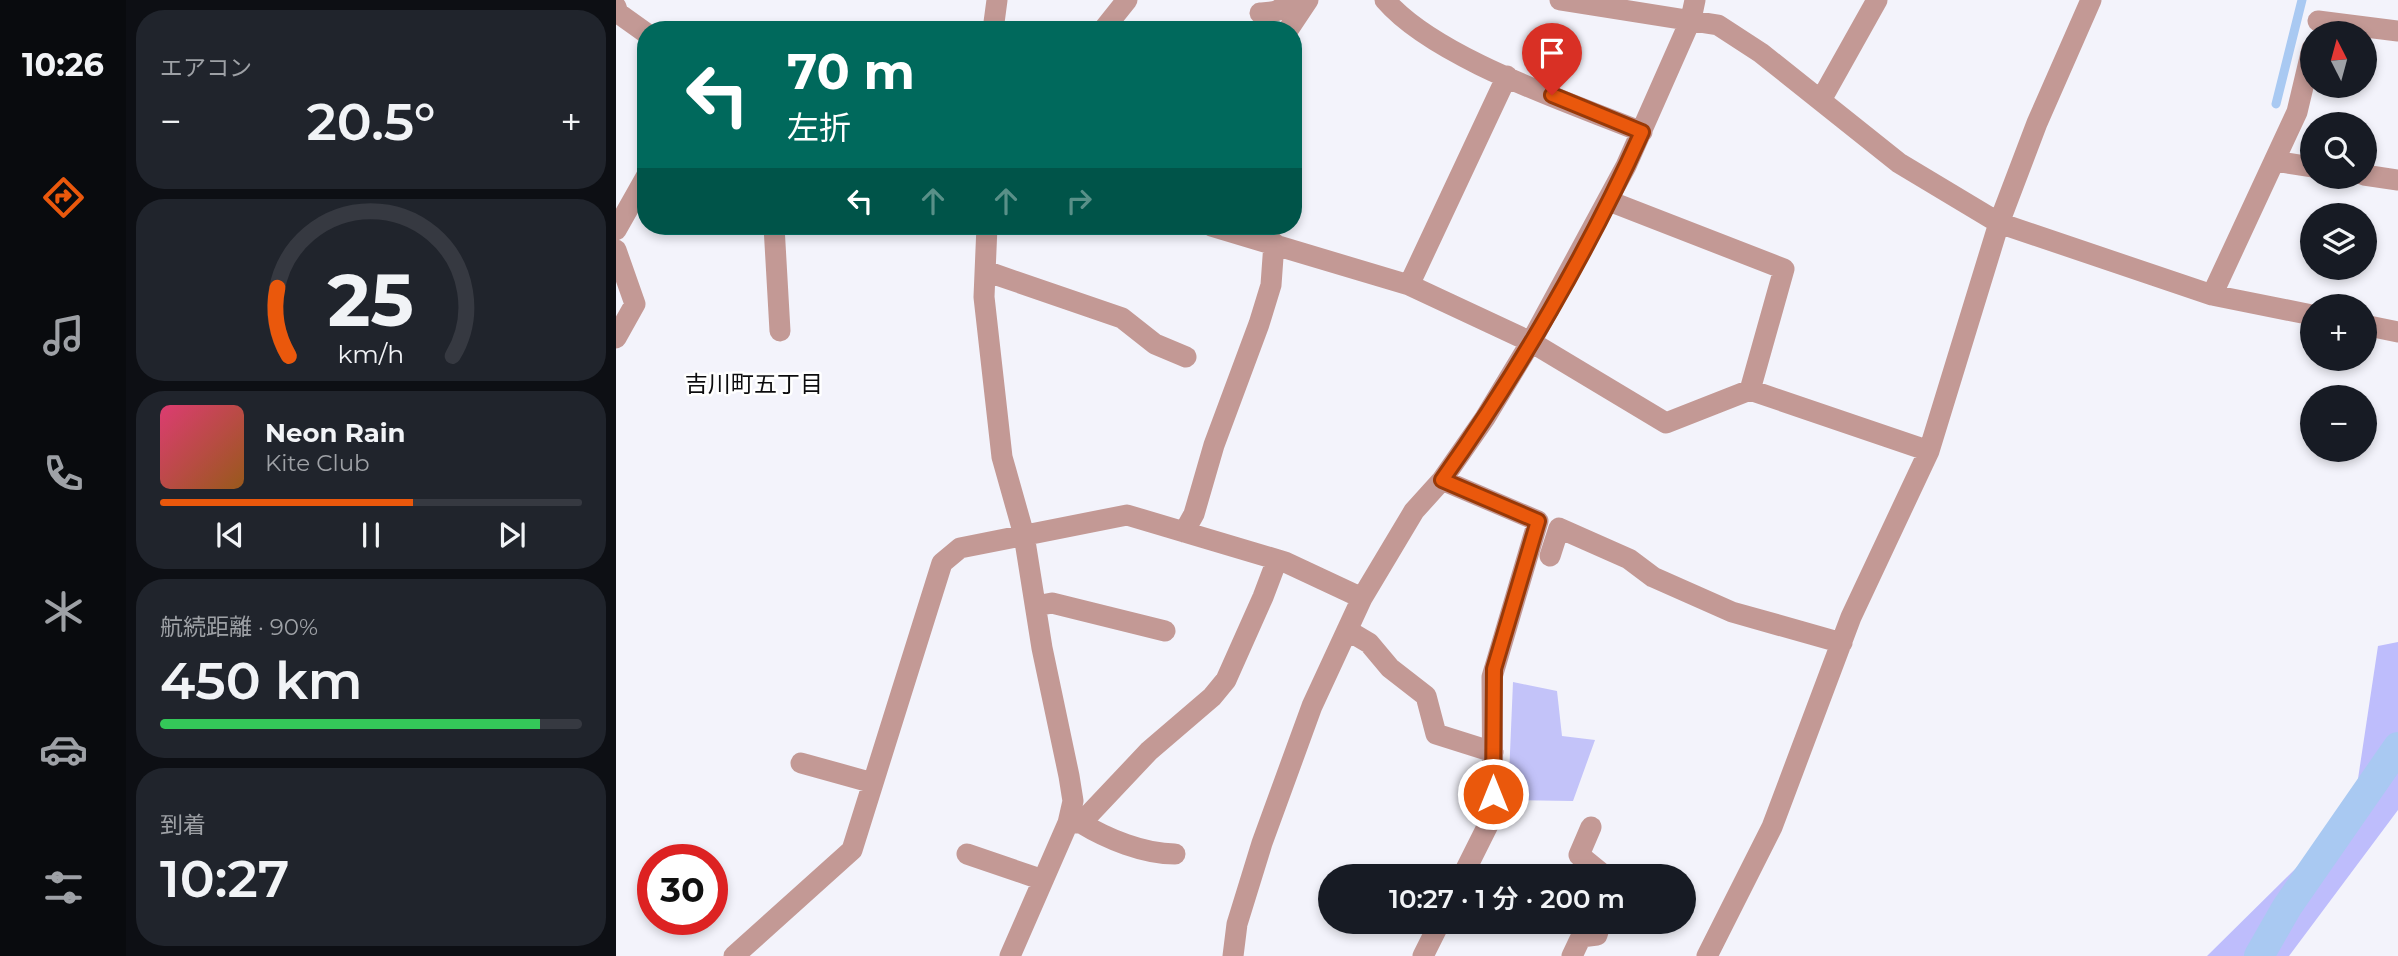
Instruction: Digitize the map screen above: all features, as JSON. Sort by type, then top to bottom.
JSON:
[{"type":"street","points":[[994,21],[997,0]]},
{"type":"street","points":[[1110,21],[1127,0]]},
{"type":"street","points":[[1260,13],[1277,12],[1284,8],[1286,0]]},
{"type":"street","points":[[1294,21],[1308,0]]},
{"type":"street","points":[[1385,0],[1393,10],[1437,42],[1507,76],[1642,132]]},
{"type":"street","points":[[1560,0],[1693,10],[1760,53],[1899,163],[1999,223],[2212,295],[2300,313]]},
{"type":"street","points":[[1821,100],[1877,0]]},
{"type":"street","points":[[1707,956],[1772,827],[1842,643],[1929,451],[1999,223],[2041,113],[2091,0]]},
{"type":"street","points":[[616,7],[618,13],[637,27]]},
{"type":"street","points":[[1233,956],[1237,924],[1262,843],[1312,706],[1362,598],[1415,511],[1442,480],[1485,418],[1531,342],[1609,201],[1642,132],[1693,10]]},
{"type":"street","points":[[2319,18],[2398,31]]},
{"type":"street","points":[[1409,285],[1507,76]]},
{"type":"street","points":[[2212,295],[2297,112],[2300,98]]},
{"type":"street","points":[[2275,161],[2300,165]]},
{"type":"street","points":[[2377,177],[2398,180]]},
{"type":"street","points":[[616,230],[637,193]]},
{"type":"street","points":[[1609,201],[1784,269],[1750,390]]},
{"type":"street","points":[[775,235],[780,331]]},
{"type":"street","points":[[987,235],[984,297],[1002,457],[1024,535],[1073,800],[1074,823]]},
{"type":"street","points":[[1255,235],[1409,285],[1531,342],[1666,423],[1750,390],[1929,451]]},
{"type":"street","points":[[1184,532],[1194,514],[1214,445],[1259,324],[1271,285],[1274,243]]},
{"type":"street","points":[[616,250],[622,283],[635,303],[616,338]]},
{"type":"street","points":[[985,274],[994,274],[1122,318],[1155,344],[1186,357]]},
{"type":"street","points":[[2377,328],[2398,332]]},
{"type":"street","points":[[1442,480],[1538,521],[1494,669],[1493,815],[1468,864]]},
{"type":"street","points":[[734,956],[852,850],[942,563],[960,548],[1127,515],[1277,560],[1362,598]]},
{"type":"street","points":[[1550,556],[1559,528],[1629,559],[1653,577],[1732,611],[1842,643]]},
{"type":"street","points":[[1010,956],[1043,880],[1074,823],[1149,751],[1212,697],[1226,680],[1277,560]]},
{"type":"street","points":[[1036,606],[1052,603],[1164,631]]},
{"type":"street","points":[[1347,630],[1370,643],[1390,668],[1426,696],[1436,734],[1493,752]]},
{"type":"street","points":[[831,756],[876,776]]},
{"type":"street","points":[[801,763],[876,776]]},
{"type":"street","points":[[1074,823],[1161,854],[1175,854]]},
{"type":"street","points":[[1590,864],[1579,855],[1591,827]]},
{"type":"street","points":[[967,854],[1043,880]]},
{"type":"street","points":[[1423,956],[1434,934]]},
{"type":"street","points":[[1573,956],[1581,937],[1597,934]]},
{"type":"shaded area","points":[[2398,642],[2398,810],[2289,956],[2207,956],[2353,812],[2378,646]]},
{"type":"shaded area","points":[[1513,682],[1557,691],[1562,736],[1595,740],[1573,801],[1508,800]]},
{"type":"waterway","points":[[2276,104],[2302,0]]},
{"type":"waterway","points":[[2259,956],[2287,907],[2398,747]]},
{"type":"district","name":"吉川町五丁目","points":[[754,384]]},
{"type":"route","points":[[1493,794],[1492,677],[1538,521],[1442,480],[1485,418],[1531,342],[1609,201],[1642,132],[1552,95]]}]
